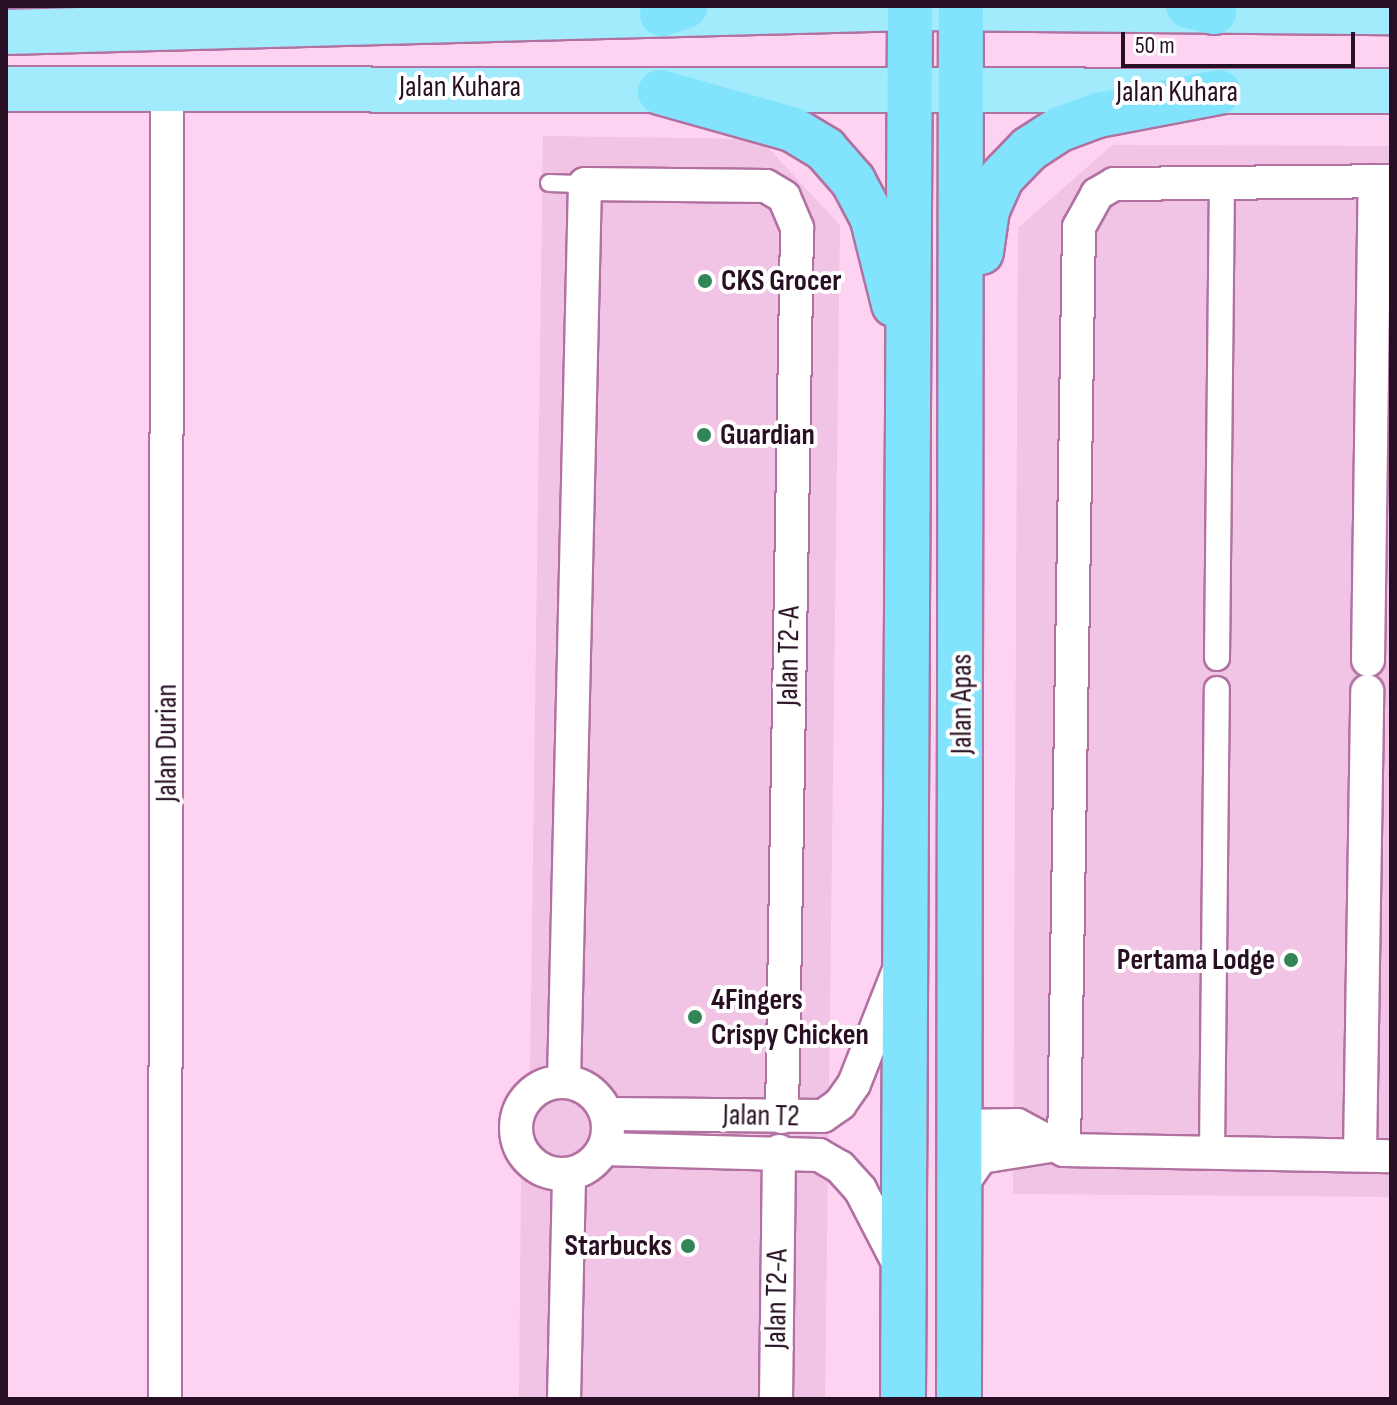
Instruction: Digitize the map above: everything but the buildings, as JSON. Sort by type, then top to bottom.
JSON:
[{"type":"highway","name":"Jalan Apas","points":[[903,1399],[914,93],[910,7]]},
{"type":"highway","name":"Jalan Apas","points":[[959,1399],[964,93],[961,7]]},
{"type":"highway","points":[[660,92],[792,129],[825,149],[853,181],[883,250],[911,389]]},
{"type":"highway","points":[[963,389],[987,210],[1001,178],[1029,149],[1060,129],[1098,115],[1219,92]]},
{"type":"highway","points":[[903,1342],[922,1281],[928,1157],[947,1132],[961,1126]]},
{"type":"main road","points":[[6,32],[107,18],[370,13],[910,7],[1391,12]]},
{"type":"main road","name":"Jalan Kuhara","points":[[6,89],[167,87],[914,93],[1391,91]]},
{"type":"street","name":"Jalan Durian","points":[[165,1399],[167,87]]},
{"type":"street","points":[[1217,658],[1222,181]]},
{"type":"street","points":[[960,1187],[981,1157],[1057,1148],[1376,1155],[1368,675],[1383,181],[1114,184],[1097,194],[1079,227],[1057,1148]]},
{"type":"street","points":[[564,1081],[585,184]]},
{"type":"street","name":"Jalan T2-A","points":[[585,184],[766,186],[784,197],[797,228],[782,1117]]},
{"type":"street","points":[[1212,1152],[1217,689]]},
{"type":"street","name":"Jalan T2","points":[[607,1114],[823,1116],[840,1104],[854,1084],[907,951]]},
{"type":"street","points":[[564,1081],[591,1091],[607,1114],[604,1149],[583,1170],[569,1174],[539,1169],[527,1159],[516,1130],[518,1115],[535,1090],[564,1081]]},
{"type":"street","points":[[961,1126],[1017,1125],[1057,1148]]},
{"type":"street","name":"Jalan T2","points":[[604,1149],[779,1151],[819,1155],[840,1167],[860,1189],[904,1275]]},
{"type":"street","name":"Jalan T2-A","points":[[776,1399],[779,1151]]},
{"type":"street","points":[[564,1399],[569,1174]]},
{"type":"lane","points":[[549,183],[585,184]]},
{"type":"shaded area","points":[[543,136],[760,139],[840,225],[825,1399],[519,1399],[521,1177],[501,1143],[499,1123],[503,1102],[530,1070]]},
{"type":"shaded area","points":[[1112,145],[1391,146],[1391,1197],[1013,1194],[1018,228]]},
{"type":"place","name":"CKS Grocer","points":[[705,281]]},
{"type":"place","name":"Guardian","points":[[704,435]]},
{"type":"place","name":"Pertama Lodge","points":[[1291,960]]},
{"type":"place","name":"4Fingers Crispy Chicken","points":[[695,1017]]},
{"type":"place","name":"Starbucks","points":[[688,1246]]}]
